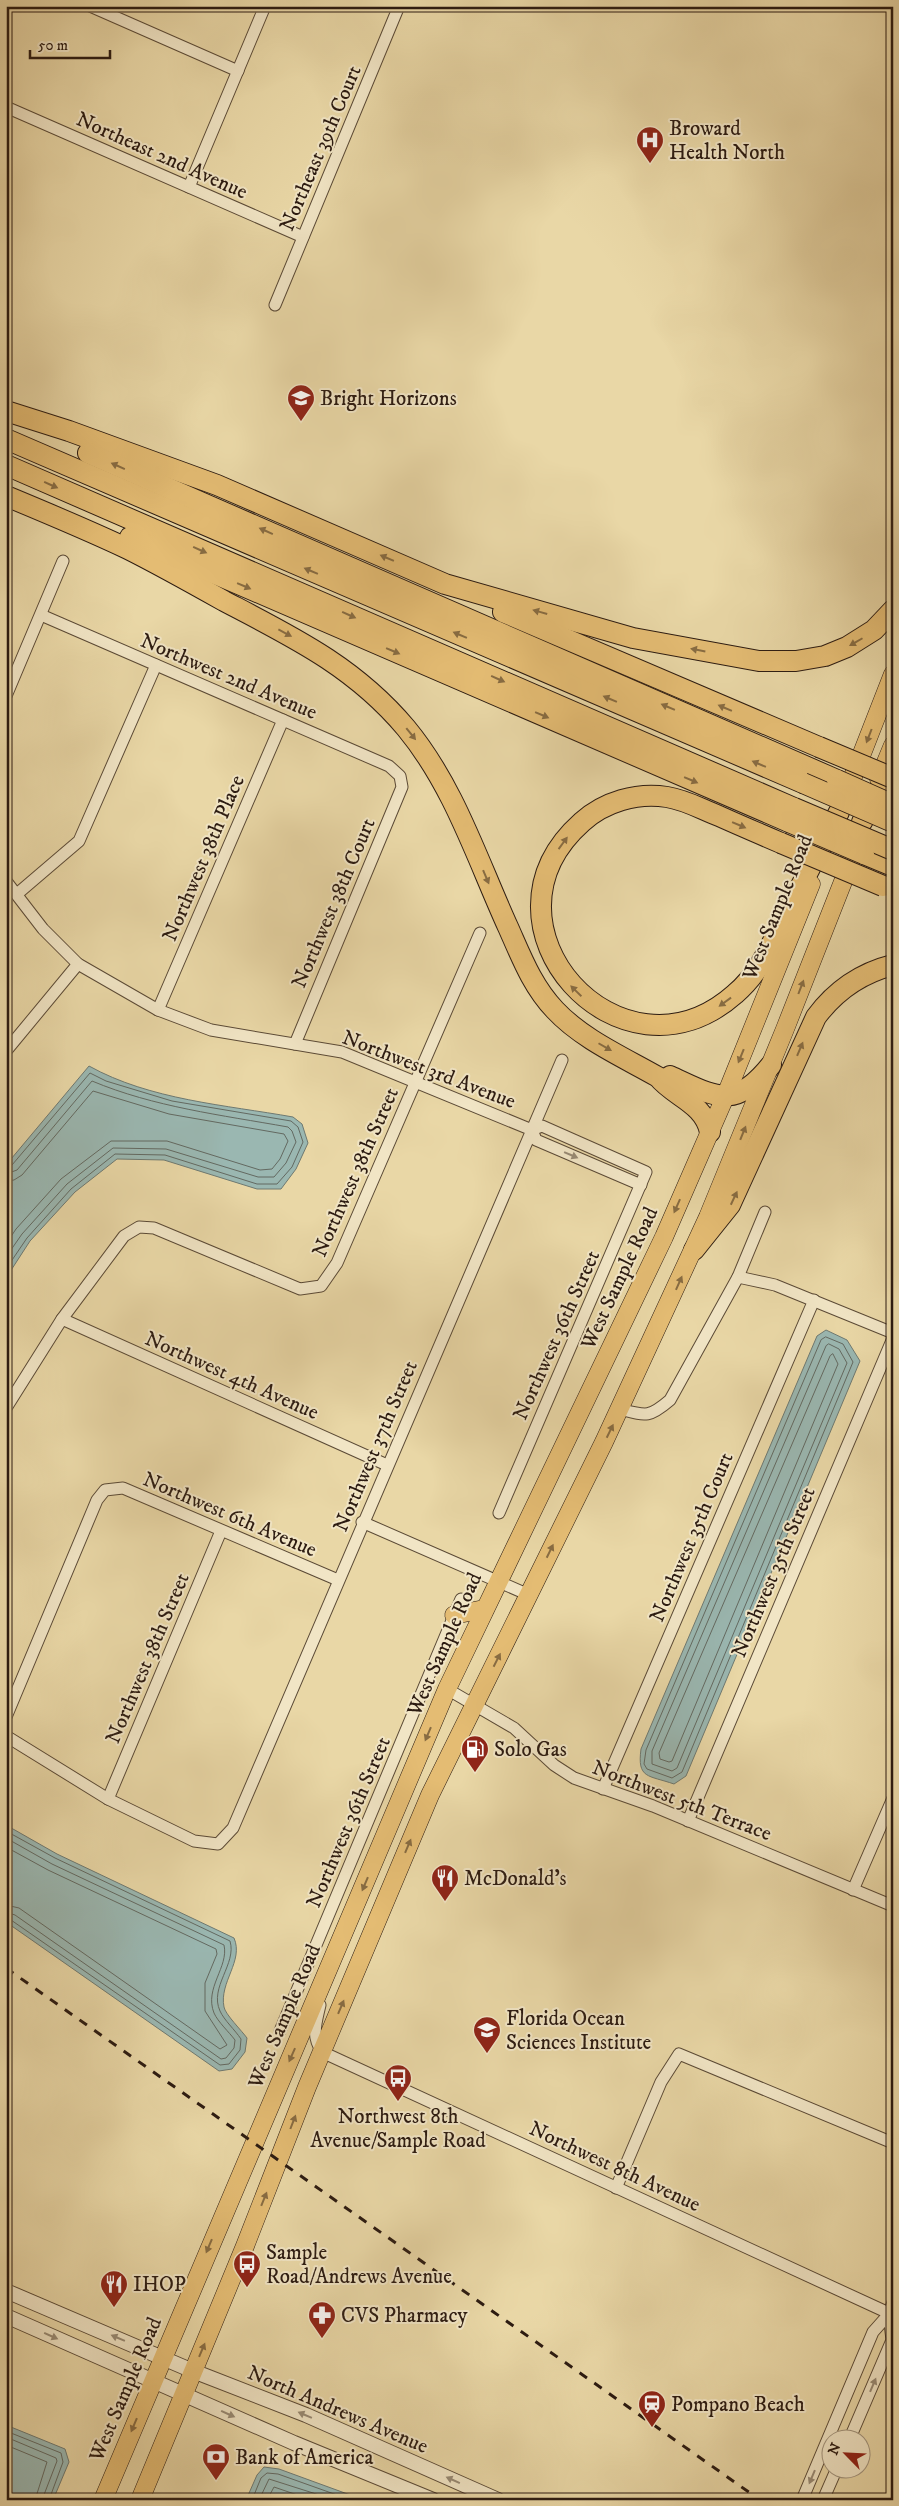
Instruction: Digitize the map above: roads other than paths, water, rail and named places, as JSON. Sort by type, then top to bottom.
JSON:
[{"type":"highway","points":[[6,411],[217,485],[445,584],[495,608],[893,778]]},
{"type":"highway","points":[[6,417],[806,776],[893,822]]},
{"type":"highway","points":[[6,438],[806,776],[893,805]]},
{"type":"highway","points":[[6,465],[792,815],[893,866]]},
{"type":"highway","points":[[6,484],[792,815],[893,850]]},
{"type":"highway","points":[[6,496],[130,550],[290,635],[332,661],[370,691],[406,728],[435,768],[457,808],[527,969],[544,998],[556,1012],[583,1033],[658,1076],[697,1109],[706,1120],[710,1132]]},
{"type":"highway","points":[[445,584],[633,638],[759,661],[796,661],[837,652],[868,634],[893,610]]},
{"type":"highway","points":[[862,822],[893,766]]},
{"type":"highway","points":[[839,812],[760,967],[734,995],[704,1015],[667,1024],[641,1023],[616,1017],[581,996],[552,958],[543,928],[542,914],[542,898],[547,874],[565,839],[598,810],[622,799],[666,797],[695,805],[781,842],[888,889]]},
{"type":"highway","points":[[694,1250],[730,1205],[816,1016],[835,994],[850,983],[872,972],[893,965]]},
{"type":"highway","points":[[658,1076],[668,1076],[702,1091],[725,1097],[737,1095],[748,1089],[771,1065]]},
{"type":"main road","name":"West Sample Road","points":[[103,2500],[448,1689],[497,1581],[638,1293],[710,1132],[893,674]]},
{"type":"main road","points":[[140,2500],[322,2052],[430,1795],[620,1410],[694,1250],[771,1065],[846,874],[862,822],[893,745]]},
{"type":"main road","points":[[454,1615],[484,1609]]},
{"type":"street","points":[[90,6],[238,71]]},
{"type":"street","points":[[189,187],[265,6]]},
{"type":"street","name":"Northeast 39th Court","points":[[274,305],[400,6]]},
{"type":"street","name":"Northeast 2nd Avenue","points":[[6,107],[303,237]]},
{"type":"street","points":[[6,696],[63,561]]},
{"type":"street","name":"Northwest 2nd Avenue","points":[[41,615],[389,766],[400,776]]},
{"type":"street","points":[[17,894],[79,841],[156,665]]},
{"type":"street","name":"Northwest 38th Place","points":[[158,1010],[283,720]]},
{"type":"street","name":"Northwest 38th Court","points":[[295,1044],[402,787],[400,776]]},
{"type":"street","name":"Northwest 3rd Avenue","points":[[6,881],[43,929],[78,964],[158,1010],[211,1030],[342,1052],[532,1130],[542,1126],[646,1172]]},
{"type":"street","name":"Northwest 38th Street","points":[[62,1319],[124,1236],[139,1227],[154,1228],[300,1289],[321,1286],[338,1263],[480,933]]},
{"type":"street","points":[[6,1051],[78,964]]},
{"type":"street","name":"Northwest 37th Street","points":[[108,1799],[194,1841],[218,1844],[233,1828],[362,1522],[562,1060]]},
{"type":"street","name":"Northwest 3rd Avenue","points":[[532,1130],[536,1140],[641,1185]]},
{"type":"street","name":"Northwest 36th Street","points":[[499,1512],[646,1172]]},
{"type":"street","points":[[620,1410],[646,1415],[656,1412],[670,1400],[738,1277],[765,1212]]},
{"type":"street","points":[[738,1277],[775,1285],[893,1333]]},
{"type":"street","name":"Northwest 35th Court","points":[[603,1789],[814,1300]]},
{"type":"street","points":[[6,1408],[62,1319]]},
{"type":"street","name":"Northwest 4th Avenue","points":[[62,1319],[387,1465]]},
{"type":"street","name":"Northwest 35th Street","points":[[688,1820],[893,1338]]},
{"type":"street","name":"Northwest 6th Avenue","points":[[6,1717],[97,1500],[106,1490],[123,1488],[338,1580]]},
{"type":"street","points":[[362,1522],[529,1595]]},
{"type":"street","name":"Northwest 38th Street","points":[[108,1799],[221,1531]]},
{"type":"street","name":"Northwest 36th Street","points":[[280,2031],[461,1599]]},
{"type":"street","name":"Northwest 5th Terrace","points":[[448,1689],[514,1728],[564,1772],[603,1789],[688,1820],[893,1906]]},
{"type":"street","points":[[6,1736],[108,1799]]},
{"type":"street","points":[[853,1890],[893,1798]]},
{"type":"street","points":[[309,1962],[327,1974],[314,2032],[316,2042],[322,2052]]},
{"type":"street","name":"Northwest 8th Avenue","points":[[322,2052],[891,2315]]},
{"type":"street","points":[[616,2188],[661,2082],[678,2054],[893,2143]]},
{"type":"street","name":"North Andrews Avenue","points":[[6,2291],[193,2371],[306,2415],[498,2500]]},
{"type":"street","points":[[854,2428],[892,2340],[891,2315],[893,2302]]},
{"type":"street","points":[[802,2500],[873,2332],[891,2315]]},
{"type":"street","points":[[6,2316],[183,2394],[433,2500]]},
{"type":"street","points":[[824,2500],[833,2478]]},
{"type":"water","points":[[89,1066],[137,1087],[163,1094],[215,1105],[293,1117],[302,1124],[308,1143],[296,1169],[281,1189],[257,1189],[164,1160],[117,1159],[75,1192],[30,1241],[6,1278],[6,1165]]},
{"type":"water","points":[[826,1330],[847,1340],[860,1361],[686,1776],[674,1784],[651,1777],[643,1771],[641,1766],[641,1749],[817,1336]]},
{"type":"water","points":[[6,1825],[57,1854],[234,1938],[236,1955],[225,1989],[224,2007],[230,2018],[247,2038],[245,2052],[232,2069],[219,2071],[6,1922]]},
{"type":"water","points":[[6,2425],[65,2449],[69,2462],[53,2500],[6,2500]]},
{"type":"water","points":[[264,2467],[279,2469],[364,2500],[246,2500],[257,2475]]},
{"type":"railway","points":[[6,1968],[760,2500]]},
{"type":"place","name":"Broward Health North","points":[[650,164]]},
{"type":"place","name":"Bright Horizons","points":[[301,422]]},
{"type":"place","name":"Solo Gas","points":[[475,1773]]},
{"type":"place","name":"McDonald's","points":[[445,1902]]},
{"type":"place","name":"Florida Ocean Sciences Institute","points":[[487,2054]]},
{"type":"place","name":"Northwest 8th Avenue/Sample Road","points":[[398,2102]]},
{"type":"place","name":"Sample Road/Andrews Avenue","points":[[247,2288]]},
{"type":"place","name":"IHOP","points":[[114,2308]]},
{"type":"place","name":"CVS Pharmacy","points":[[322,2339]]},
{"type":"place","name":"Pompano Beach","points":[[652,2428]]},
{"type":"place","name":"Bank of America","points":[[216,2481]]}]
